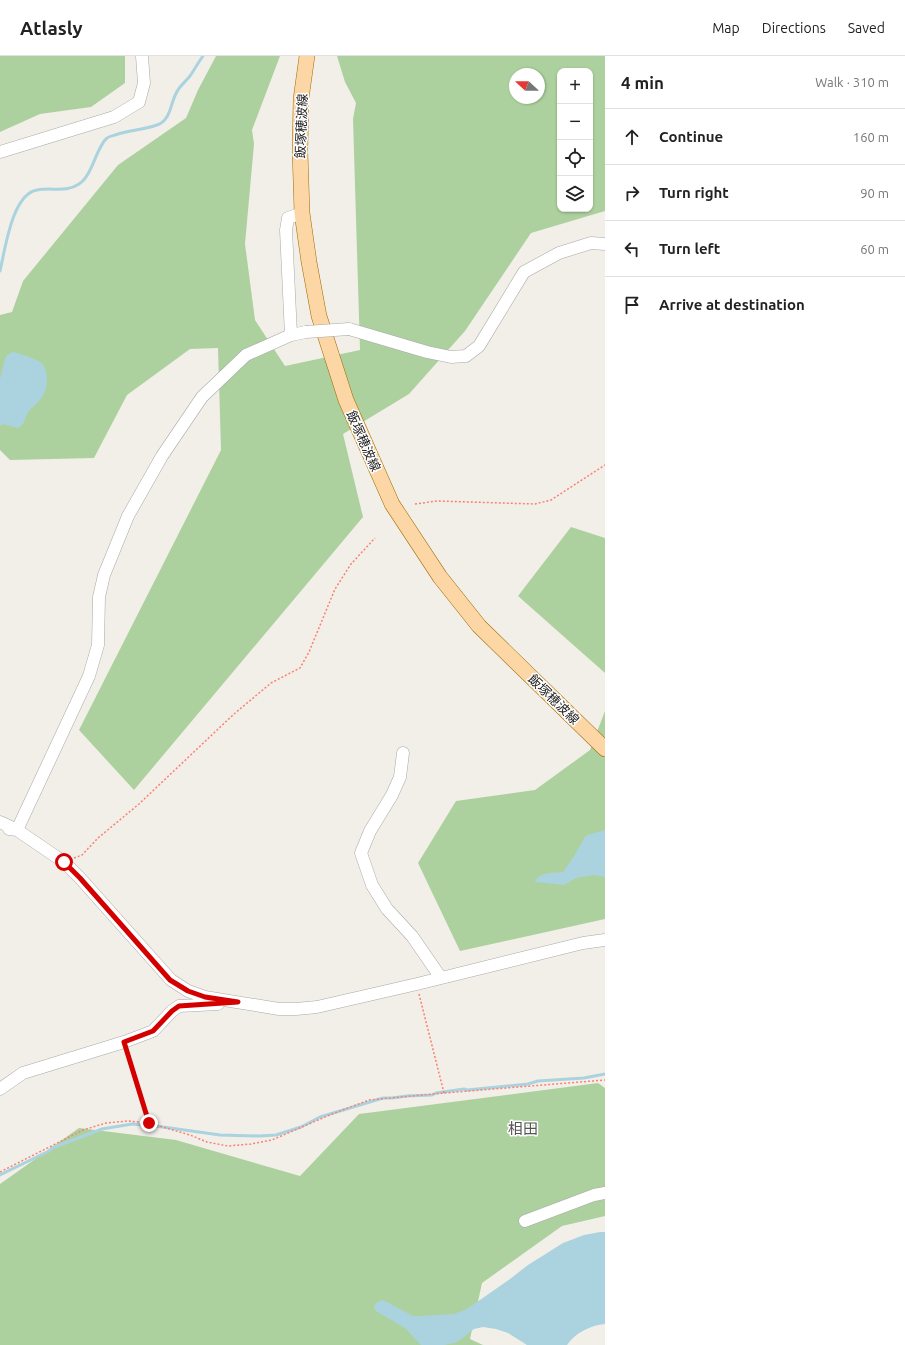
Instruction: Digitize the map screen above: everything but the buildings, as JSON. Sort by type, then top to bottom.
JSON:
[{"type":"main road","name":"飯塚穂波線","points":[[307,56],[301,99],[300,151],[302,213],[308,262],[319,316],[346,400],[392,504],[440,577],[479,626],[605,748]]},
{"type":"street","points":[[0,152],[114,117],[139,102],[144,83],[142,56]]},
{"type":"street","points":[[291,334],[286,230],[288,218],[302,213]]},
{"type":"street","points":[[17,830],[89,676],[98,645],[99,597],[104,575],[128,516],[162,456],[202,396],[246,355],[291,334],[349,329],[427,352],[451,357],[466,356],[480,346],[524,272],[559,253],[591,243],[605,244]]},
{"type":"street","points":[[403,753],[400,777],[392,796],[370,831],[361,853],[372,886],[387,910],[412,936],[441,978]]},
{"type":"street","points":[[0,822],[17,830],[64,862],[170,980],[188,991],[205,997],[279,1009],[317,1007],[583,943],[605,940]]},
{"type":"street","points":[[0,826],[17,830]]},
{"type":"street","points":[[0,1089],[23,1073],[124,1042],[153,1031],[172,1011],[179,1006],[238,1002]]},
{"type":"street","points":[[525,1220],[594,1195],[605,1193]]},
{"type":"path","points":[[415,504],[437,501],[535,504],[551,500],[605,465]]},
{"type":"path","points":[[64,862],[82,854],[98,838],[139,804],[244,705],[271,683],[300,668],[310,652],[335,589],[351,564],[375,538]]},
{"type":"path","points":[[417,984],[444,1092]]},
{"type":"path","points":[[124,1042],[149,1123]]},
{"type":"path","points":[[0,1172],[83,1130],[106,1123],[128,1121],[149,1123],[190,1134],[207,1142],[228,1146],[272,1140],[369,1100],[444,1092],[605,1080]]},
{"type":"green space","points":[[0,56],[125,56],[125,83],[91,107],[40,114],[0,132]]},
{"type":"green space","points":[[216,56],[280,56],[252,130],[254,144],[245,244],[255,320],[285,366],[360,350],[353,119],[356,103],[345,82],[337,56],[605,56],[605,211],[531,233],[465,331],[409,394],[343,434],[363,517],[134,790],[79,730],[221,450],[218,348],[190,349],[127,395],[94,458],[10,460],[0,450],[0,315],[12,312],[23,281],[118,165],[186,118],[198,90]]},
{"type":"green space","points":[[571,527],[605,538],[605,673],[518,596]]},
{"type":"green space","points":[[605,711],[605,919],[460,951],[418,863],[456,801],[535,790],[590,750]]},
{"type":"green space","points":[[598,1083],[605,1088],[605,1216],[562,1226],[482,1283],[470,1339],[483,1345],[0,1345],[0,1184],[79,1128],[176,1140],[300,1176],[359,1114]]},
{"type":"water","points":[[13,352],[40,362],[47,374],[46,389],[42,397],[27,413],[24,422],[18,428],[3,424],[0,426],[0,379],[5,359],[7,355]]},
{"type":"water","points":[[605,830],[605,877],[594,875],[576,878],[564,885],[536,882],[535,880],[538,877],[544,874],[563,872],[585,837]]},
{"type":"water","points":[[605,1232],[605,1324],[584,1330],[574,1337],[567,1345],[527,1345],[508,1333],[483,1327],[474,1329],[457,1342],[445,1345],[421,1345],[405,1328],[376,1311],[374,1307],[377,1302],[383,1300],[413,1316],[454,1314],[467,1309],[528,1265],[563,1243],[584,1235]]},
{"type":"waterway","points":[[0,271],[7,237],[21,201],[28,194],[37,190],[64,189],[74,187],[79,184],[88,174],[103,142],[108,137],[152,127],[162,123],[168,115],[175,94],[190,76],[203,56]]},
{"type":"waterway","points":[[0,1175],[49,1151],[52,1148],[102,1129],[132,1124],[220,1135],[276,1135],[301,1127],[320,1117],[383,1098],[432,1095],[436,1093],[464,1089],[467,1090],[528,1084],[538,1081],[584,1078],[605,1074]]},
{"type":"district","name":"相田","points":[[523,1128]]},
{"type":"route","points":[[64,862],[80,878],[170,980],[188,991],[205,997],[238,1002],[179,1006],[172,1011],[153,1031],[124,1042],[149,1123]]}]
